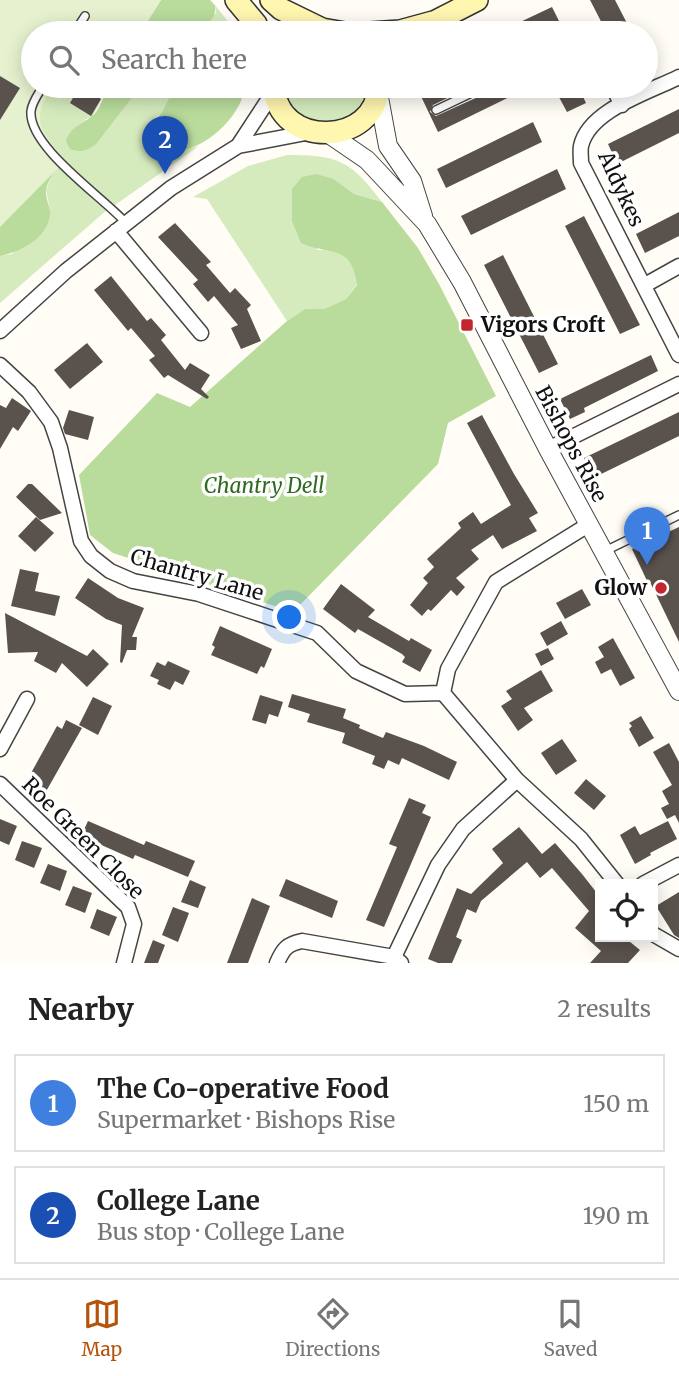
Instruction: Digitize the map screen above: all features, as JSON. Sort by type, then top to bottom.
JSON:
[{"type":"main road","points":[[236,0],[254,21]]},
{"type":"main road","points":[[271,0],[299,21]]},
{"type":"main road","points":[[440,21],[477,0]]},
{"type":"main road","points":[[277,98],[281,109],[294,123],[320,133],[351,128],[368,113],[374,98]]},
{"type":"street","name":"Aldykes","points":[[658,87],[679,77]]},
{"type":"street","points":[[238,146],[268,98]]},
{"type":"street","name":"Bishops Rise","points":[[380,98],[388,146],[412,181],[424,219]]},
{"type":"street","points":[[618,98],[622,105]]},
{"type":"street","name":"Aldykes","points":[[636,98],[600,117],[586,133],[580,147],[581,163],[679,355]]},
{"type":"street","points":[[0,331],[28,303],[171,188],[238,146],[320,133]]},
{"type":"street","name":"Bishops Rise","points":[[320,133],[368,160],[424,219],[462,282],[548,449],[679,691]]},
{"type":"street","points":[[121,227],[201,333]]},
{"type":"street","points":[[645,285],[679,266]]},
{"type":"street","name":"Chantry Lane","points":[[0,365],[29,392],[51,422],[60,448],[81,541],[91,556],[110,571],[133,581],[198,594],[317,633],[356,671],[405,694],[443,693]]},
{"type":"street","points":[[548,449],[679,384]]},
{"type":"street","points":[[589,525],[496,583],[448,669],[443,693],[517,780],[580,839],[613,879]]},
{"type":"street","points":[[0,749],[27,699]]},
{"type":"street","points":[[277,963],[289,943],[302,941],[398,960],[438,864],[463,829],[517,780]]},
{"type":"street","name":"Roe Green Close","points":[[0,784],[128,907],[134,924],[124,963]]},
{"type":"street","points":[[652,879],[679,865]]},
{"type":"street","points":[[658,937],[679,949]]},
{"type":"lane","points":[[82,21],[85,16]]},
{"type":"lane","points":[[37,98],[31,109],[32,119],[42,141],[121,227]]},
{"type":"lane","points":[[436,110],[461,98]]},
{"type":"lane","points":[[603,552],[679,515]]},
{"type":"green space","points":[[0,0],[161,0],[148,21],[21,21],[21,98],[46,98],[41,109],[41,125],[64,162],[0,227]]},
{"type":"green space","points":[[161,0],[210,0],[215,5],[215,13],[210,21],[148,21]]},
{"type":"green space","points":[[215,5],[228,21],[204,21],[216,13]]},
{"type":"green space","points":[[102,98],[92,117],[84,120],[110,125],[131,98],[169,98],[162,112],[154,119],[176,152],[199,146],[115,205],[81,177],[47,139],[39,115],[43,100]]},
{"type":"green space","points":[[103,98],[132,98],[96,144],[84,151],[70,149],[66,141],[68,136],[97,111]]},
{"type":"green space","points":[[169,98],[241,98],[231,118],[221,128],[198,145],[185,150],[159,150],[147,143],[147,129],[162,112]]},
{"type":"green space","points":[[289,98],[363,98],[352,114],[340,121],[327,123],[313,121]]},
{"type":"green space","points":[[0,133],[58,167],[108,209],[0,303],[0,256],[12,254],[50,210],[46,190],[51,178]]},
{"type":"green space","points":[[287,155],[319,157],[342,163],[361,177],[382,202],[354,194],[334,179],[317,250],[334,251],[345,257],[353,268],[357,284],[346,299],[324,309],[305,309],[287,321],[207,199],[193,197],[248,166]]},
{"type":"green space","points":[[49,170],[52,174],[46,192],[50,211],[46,228],[25,247],[0,256],[0,199]]},
{"type":"green space","name":"Chantry Dell","points":[[316,174],[334,179],[354,194],[382,202],[418,248],[496,396],[448,423],[438,464],[293,612],[113,553],[90,535],[79,475],[157,393],[190,407],[287,321],[305,309],[324,309],[346,299],[357,285],[350,263],[338,253],[301,243],[292,221],[292,189],[302,177]]},
{"type":"building","points":[[590,0],[615,0],[626,21],[601,21]]},
{"type":"building","points":[[552,7],[559,21],[522,21]]},
{"type":"building","points":[[0,76],[20,88],[0,120]]},
{"type":"building","points":[[73,98],[101,99],[91,116],[70,103]]},
{"type":"building","points":[[422,98],[447,98],[433,105],[430,112],[436,116],[476,98],[507,98],[438,132]]},
{"type":"building","points":[[559,98],[584,98],[586,103],[567,112]]},
{"type":"building","points":[[679,109],[679,133],[617,164],[608,144]]},
{"type":"building","points":[[533,122],[542,142],[446,188],[437,169]]},
{"type":"building","points":[[557,169],[566,189],[471,235],[461,216]]},
{"type":"building","points":[[679,212],[679,236],[645,253],[636,234]]},
{"type":"building","points":[[584,216],[640,325],[620,334],[565,226]]},
{"type":"building","points":[[175,223],[211,262],[206,265],[230,293],[235,288],[251,305],[247,309],[261,341],[241,349],[231,328],[238,325],[214,296],[208,302],[193,284],[198,280],[158,237]]},
{"type":"building","points":[[503,255],[558,364],[539,373],[484,265]]},
{"type":"building","points":[[111,276],[147,321],[151,318],[166,335],[161,340],[185,370],[190,363],[210,375],[201,389],[209,397],[207,399],[168,375],[164,378],[149,360],[155,356],[131,328],[128,331],[94,290]]},
{"type":"building","points":[[87,343],[103,362],[70,389],[54,370]]},
{"type":"building","points":[[651,355],[658,371],[584,408],[585,412],[570,419],[560,399]]},
{"type":"building","points":[[12,398],[31,411],[18,431],[13,427],[0,449],[0,405],[6,408]]},
{"type":"building","points":[[69,410],[94,417],[88,440],[65,434],[63,428]]},
{"type":"building","points":[[679,412],[679,436],[593,478],[584,458]]},
{"type":"building","points":[[482,415],[538,513],[529,518],[537,531],[502,549],[493,535],[471,550],[479,559],[456,578],[465,587],[457,596],[451,590],[431,611],[428,609],[422,616],[410,605],[428,583],[423,578],[434,567],[427,559],[461,528],[458,523],[473,512],[481,524],[511,505],[467,423]]},
{"type":"building","points":[[28,484],[32,484],[62,513],[40,520],[16,497]]},
{"type":"building","points":[[36,517],[54,533],[35,552],[18,536]]},
{"type":"building","points":[[679,527],[679,642],[632,549]]},
{"type":"building","points":[[20,569],[39,573],[35,591],[60,596],[55,616],[11,606]]},
{"type":"building","points":[[88,578],[118,598],[144,608],[132,637],[137,637],[136,650],[127,650],[122,663],[122,625],[106,619],[75,598]]},
{"type":"building","points":[[341,584],[375,610],[368,617],[409,641],[411,638],[432,650],[420,672],[402,662],[405,657],[402,654],[358,629],[355,633],[323,609]]},
{"type":"building","points":[[582,589],[591,605],[565,619],[556,603]]},
{"type":"building","points":[[5,613],[87,656],[93,649],[109,664],[87,687],[62,663],[56,673],[34,661],[38,652],[8,653]]},
{"type":"building","points":[[561,621],[568,634],[547,646],[540,633]]},
{"type":"building","points":[[220,626],[272,649],[264,668],[261,666],[257,674],[211,655]]},
{"type":"building","points":[[613,638],[635,678],[620,686],[611,669],[601,674],[595,662],[604,657],[598,647]]},
{"type":"building","points":[[548,648],[554,659],[541,666],[535,654]]},
{"type":"building","points":[[168,661],[190,671],[183,685],[175,681],[170,690],[157,684],[159,680],[150,676],[157,662],[165,666]]},
{"type":"building","points":[[541,670],[553,691],[524,708],[533,720],[518,731],[501,706],[512,699],[506,691]]},
{"type":"building","points":[[292,694],[346,709],[343,718],[360,725],[359,728],[383,738],[386,732],[457,762],[449,780],[402,758],[399,765],[388,760],[384,769],[372,764],[375,756],[342,743],[345,733],[307,722],[310,714],[288,707]]},
{"type":"building","points":[[260,695],[283,702],[278,717],[269,714],[266,724],[252,720]]},
{"type":"building","points":[[93,697],[112,706],[98,735],[79,725]]},
{"type":"building","points":[[641,716],[654,738],[639,747],[629,729],[632,726],[629,723]]},
{"type":"building","points":[[66,720],[82,728],[44,795],[25,784],[57,726],[62,729]]},
{"type":"building","points":[[562,739],[577,761],[556,775],[541,753]]},
{"type":"building","points":[[669,743],[679,762],[679,823],[675,815],[667,819],[661,808],[669,804],[662,791],[672,785],[653,752]]},
{"type":"building","points":[[586,779],[606,796],[594,810],[574,793]]},
{"type":"building","points":[[409,798],[426,805],[422,813],[431,817],[384,927],[366,920],[397,847],[389,844]]},
{"type":"building","points":[[0,819],[17,826],[9,845],[0,841]]},
{"type":"building","points":[[88,821],[144,845],[146,841],[195,861],[188,877],[135,855],[133,859],[81,836]]},
{"type":"building","points":[[668,821],[677,839],[635,864],[620,835],[635,826],[640,835]]},
{"type":"building","points":[[519,827],[542,854],[555,843],[595,891],[595,942],[630,942],[640,950],[628,963],[590,963],[601,951],[575,928],[589,911],[552,868],[540,878],[527,862],[481,901],[476,913],[467,909],[456,937],[462,940],[452,963],[438,963],[428,959],[457,888],[471,894],[503,863],[492,849]]},
{"type":"building","points":[[22,841],[42,848],[34,868],[15,860]]},
{"type":"building","points":[[48,864],[67,871],[60,891],[40,883]]},
{"type":"building","points":[[286,879],[338,901],[332,918],[279,896]]},
{"type":"building","points":[[190,880],[206,887],[198,908],[181,902]]},
{"type":"building","points":[[73,886],[92,893],[85,913],[65,905]]},
{"type":"building","points":[[679,892],[679,938],[674,935],[658,905]]},
{"type":"building","points":[[252,898],[270,906],[248,963],[227,963]]},
{"type":"building","points":[[173,907],[189,913],[178,942],[162,935]]},
{"type":"building","points":[[97,909],[117,917],[109,936],[90,928]]},
{"type":"building","points":[[153,940],[165,945],[158,963],[144,963]]},
{"type":"place","name":"College Lane","points":[[165,174]]},
{"type":"place","name":"Vigors Croft","points":[[467,325]]},
{"type":"place","name":"The Co-operative Food","points":[[647,565]]},
{"type":"place","name":"Glow","points":[[661,588]]}]
